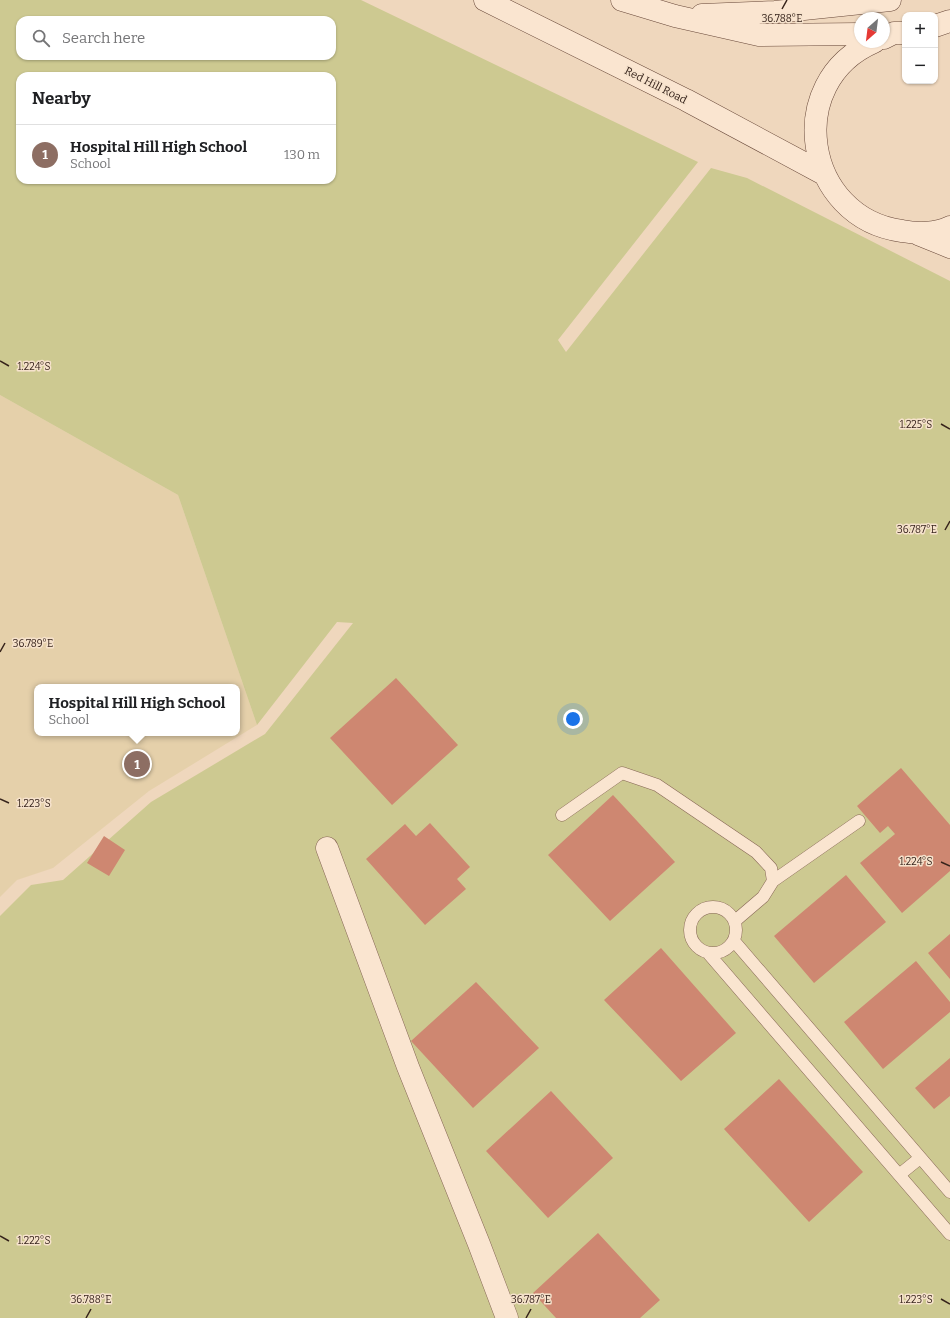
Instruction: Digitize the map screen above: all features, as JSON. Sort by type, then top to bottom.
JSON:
[{"type":"main road","name":"Red Hill Road","points":[[485,0],[686,100],[824,174]]},
{"type":"main road","points":[[622,0],[675,16],[759,35],[854,34]]},
{"type":"main road","points":[[675,16],[775,12],[890,0]]},
{"type":"main road","points":[[938,25],[950,21]]},
{"type":"main road","points":[[938,35],[950,38]]},
{"type":"main road","points":[[864,48],[844,60],[826,85],[816,114],[815,145],[824,174],[839,198],[861,218],[888,230],[917,233],[950,227]]},
{"type":"main road","points":[[917,233],[950,247]]},
{"type":"main road","points":[[327,848],[408,1067],[507,1318]]},
{"type":"lane","points":[[562,815],[622,773],[657,785],[756,852],[771,868],[773,881]]},
{"type":"lane","points":[[735,921],[763,897],[773,881],[859,821]]},
{"type":"lane","points":[[708,953],[723,952],[729,948],[737,935],[735,921],[726,910],[712,907],[705,908],[694,917],[690,924],[692,938],[695,945],[708,953],[950,1234]]},
{"type":"lane","points":[[734,941],[950,1192]]},
{"type":"lane","points":[[899,1175],[920,1158]]},
{"type":"shaded area","points":[[0,0],[361,0],[698,162],[558,340],[566,352],[711,168],[747,178],[950,281],[950,1318],[0,1318],[0,916],[31,885],[63,880],[151,802],[265,734],[353,623],[337,622],[257,725],[178,495],[0,395]]},
{"type":"shaded area","points":[[0,395],[178,495],[257,725],[240,735],[240,684],[34,684],[34,736],[239,736],[149,791],[53,868],[17,880],[0,897]]},
{"type":"building","points":[[396,678],[458,745],[392,805],[330,738]]},
{"type":"building","points":[[901,768],[950,825],[950,871],[902,913],[860,863],[895,834],[888,826],[880,833],[857,806]]},
{"type":"building","points":[[613,795],[675,862],[610,921],[548,855]]},
{"type":"building","points":[[430,823],[470,867],[457,879],[466,889],[425,925],[366,859],[405,824],[416,836]]},
{"type":"building","points":[[104,836],[125,850],[109,876],[87,863]]},
{"type":"building","points":[[846,875],[886,922],[814,983],[774,936]]},
{"type":"building","points":[[950,934],[950,979],[928,953]]},
{"type":"building","points":[[661,948],[736,1033],[681,1081],[604,1000]]},
{"type":"building","points":[[916,961],[950,1002],[950,1012],[883,1069],[844,1022]]},
{"type":"building","points":[[476,982],[539,1048],[473,1108],[411,1041]]},
{"type":"building","points":[[950,1058],[950,1096],[934,1109],[915,1088]]},
{"type":"building","points":[[779,1079],[863,1172],[809,1222],[724,1129]]},
{"type":"building","points":[[551,1091],[613,1158],[548,1218],[486,1151]]},
{"type":"building","points":[[598,1233],[660,1300],[640,1318],[556,1318],[533,1293]]},
{"type":"place","name":"Hospital Hill High School","points":[[137,764]]}]
